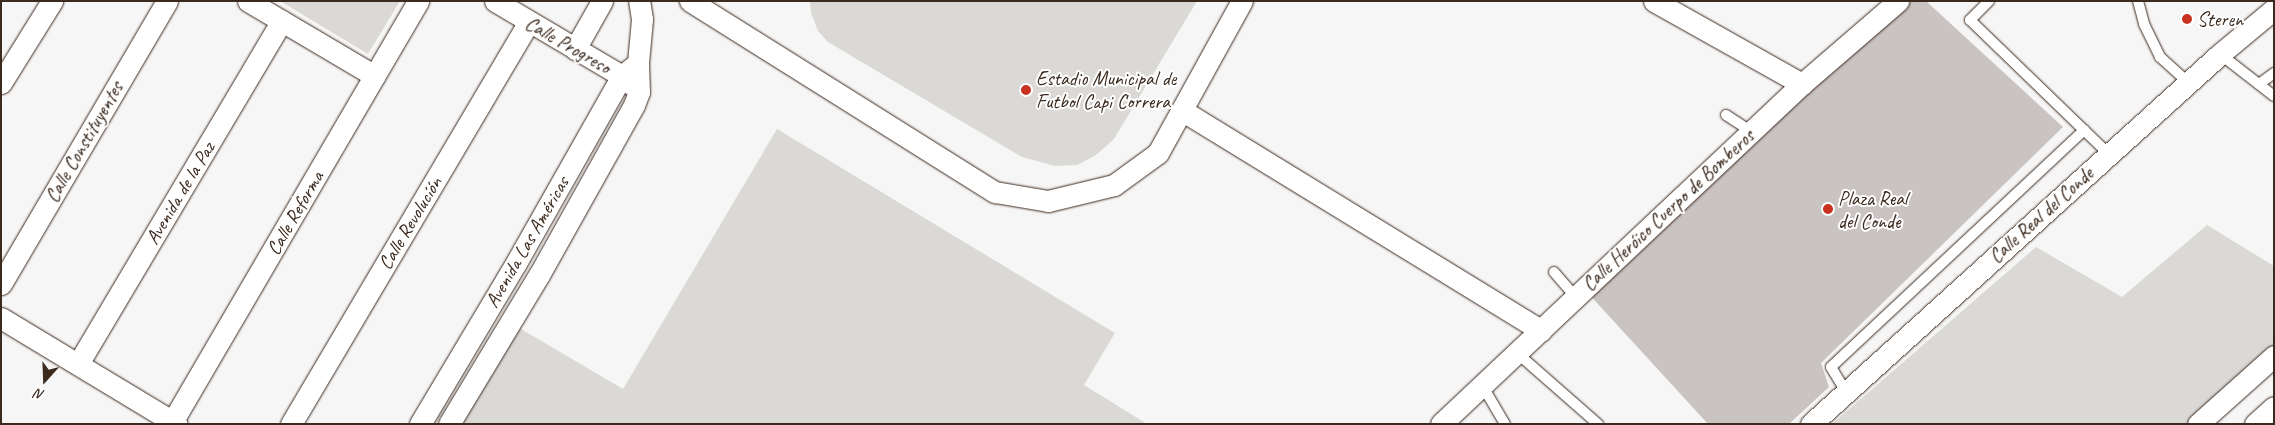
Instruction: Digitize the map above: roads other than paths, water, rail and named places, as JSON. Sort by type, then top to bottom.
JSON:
[{"type":"street","points":[[1,83],[52,1]]},
{"type":"street","name":"Calle Constituyentes","points":[[1,284],[166,1]]},
{"type":"street","points":[[248,1],[375,76]]},
{"type":"street","name":"Calle Reforma","points":[[174,423],[418,1]]},
{"type":"street","name":"Calle Progreso","points":[[495,1],[575,49],[630,70]]},
{"type":"street","points":[[575,49],[602,1]]},
{"type":"street","name":"Avenida Las Américas","points":[[420,424],[630,70],[642,19],[638,1]]},
{"type":"street","points":[[690,1],[996,192],[1048,201],[1114,185],[1158,153],[1183,111],[1242,1]]},
{"type":"street","points":[[1654,1],[1802,84]]},
{"type":"street","name":"Calle Heróico Cuerpo de Bomberos","points":[[1441,424],[1802,84],[1898,1]]},
{"type":"street","name":"Calle Real del Conde","points":[[1811,424],[2220,54],[2274,9]]},
{"type":"street","name":"Avenida de la Paz","points":[[78,364],[282,21]]},
{"type":"street","name":"Calle Revolucíón","points":[[291,424],[529,22]]},
{"type":"street","name":"Avenida Las Américas","points":[[449,424],[539,274],[634,105],[639,92],[630,70]]},
{"type":"street","points":[[1183,111],[1541,330]]},
{"type":"street","points":[[516,263],[539,274]]},
{"type":"street","points":[[1,318],[174,423]]},
{"type":"street","points":[[2198,424],[2274,356]]},
{"type":"street","points":[[2255,424],[2274,407]]},
{"type":"lane","points":[[1989,1],[1970,20],[2109,154]]},
{"type":"lane","points":[[2138,1],[2144,24],[2160,57],[2189,82]]},
{"type":"lane","points":[[2220,54],[2274,96]]},
{"type":"lane","points":[[2259,84],[2274,73]]},
{"type":"lane","points":[[1726,115],[1751,132]]},
{"type":"lane","points":[[1846,392],[1831,367],[2084,130]]},
{"type":"lane","points":[[1554,272],[1576,297]]},
{"type":"lane","points":[[1517,353],[1598,424]]},
{"type":"lane","points":[[1482,385],[1505,424]]},
{"type":"place","name":"Steren","points":[[2187,19]]},
{"type":"place","name":"Estadio Municipal de Futbol Capi Correra","points":[[1026,90]]},
{"type":"place","name":"Plaza Real del Conde","points":[[1828,209]]}]
